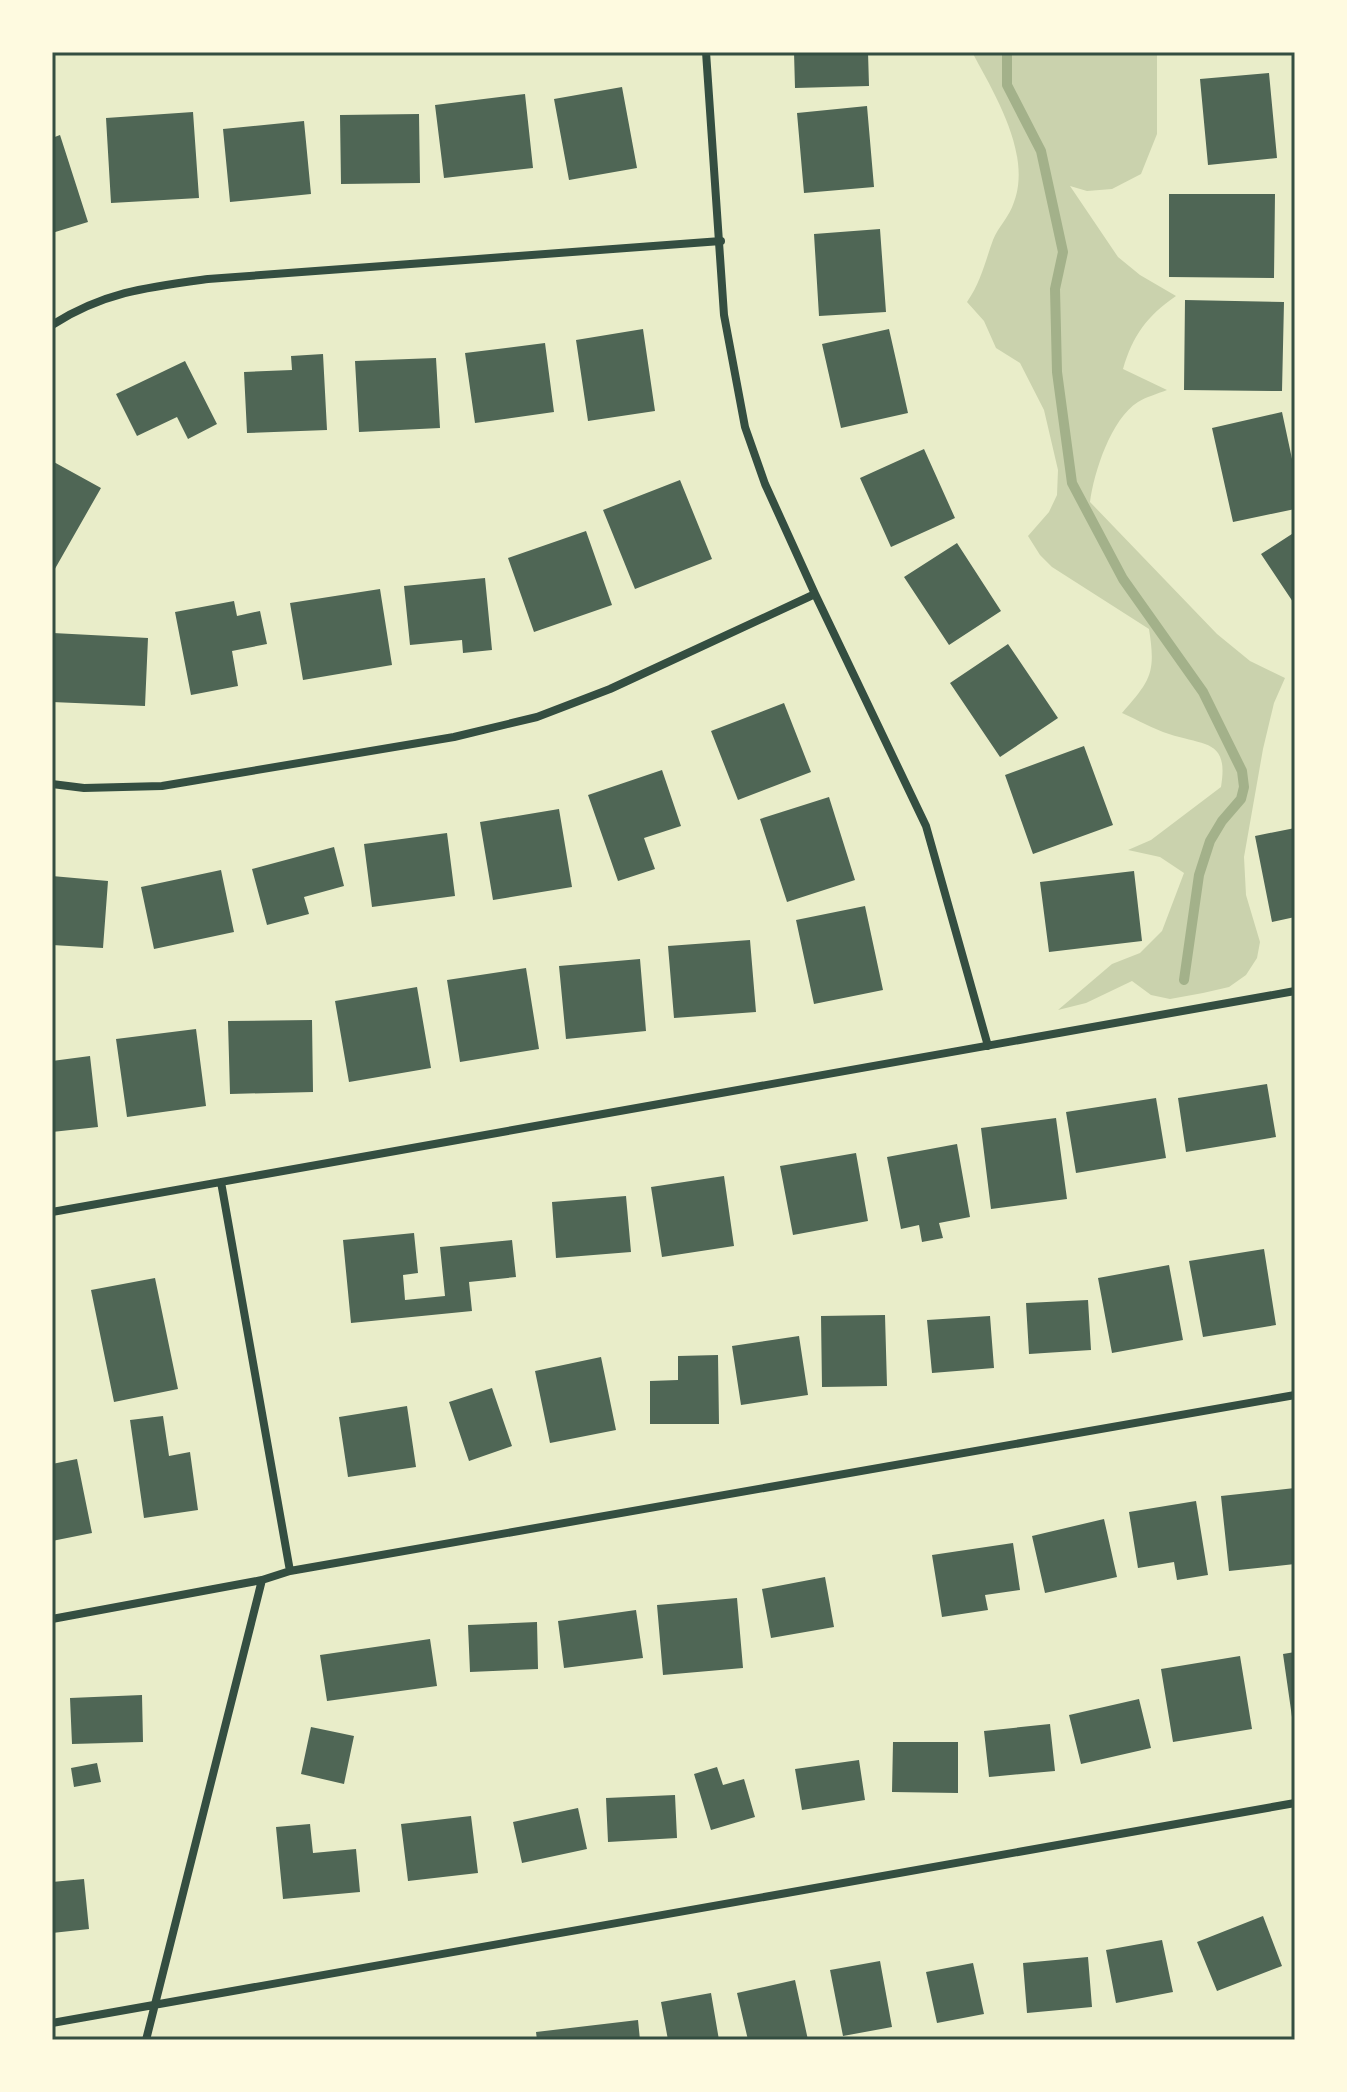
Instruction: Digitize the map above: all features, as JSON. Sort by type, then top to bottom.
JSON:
[{"type":"street","points":[[706,52],[724,315],[745,427],[765,484],[926,826],[988,1046]]},
{"type":"street","points":[[52,325],[80,307],[137,288],[721,241]]},
{"type":"street","points":[[52,784],[84,788],[162,786],[454,737],[537,717],[610,689],[815,594]]},
{"type":"street","points":[[52,1212],[1295,991]]},
{"type":"street","points":[[221,1182],[290,1571]]},
{"type":"street","points":[[52,1619],[262,1580],[290,1571],[1295,1395]]},
{"type":"street","points":[[146,2040],[262,1580]]},
{"type":"street","points":[[52,2023],[1295,1803]]},
{"type":"green space","points":[[972,52],[1157,52],[1157,134],[1141,174],[1112,189],[1087,191],[1070,186],[1118,257],[1140,275],[1176,296],[1142,327],[1123,369],[1167,390],[1138,402],[1120,421],[1105,447],[1090,502],[1217,634],[1250,661],[1285,678],[1274,703],[1263,749],[1244,857],[1246,895],[1260,942],[1257,958],[1246,975],[1229,987],[1170,999],[1151,995],[1132,981],[1086,1003],[1058,1010],[1112,964],[1140,953],[1162,931],[1184,873],[1160,857],[1128,850],[1151,840],[1221,787],[1223,771],[1218,752],[1212,747],[1163,732],[1122,713],[1149,675],[1152,656],[1149,629],[1052,567],[1028,536],[1049,512],[1057,495],[1058,470],[1044,410],[1020,363],[996,348],[984,321],[967,302],[995,235],[1012,207],[1018,183],[1018,164],[1008,124]]},
{"type":"building","points":[[794,52],[868,52],[869,86],[795,88]]},
{"type":"building","points":[[1269,73],[1277,158],[1208,165],[1200,79]]},
{"type":"building","points":[[622,87],[637,168],[569,180],[554,99]]},
{"type":"building","points":[[525,94],[533,168],[444,178],[435,105]]},
{"type":"building","points":[[867,106],[874,187],[804,193],[797,113]]},
{"type":"building","points":[[193,112],[199,198],[111,203],[106,118]]},
{"type":"building","points":[[419,114],[420,183],[341,184],[340,115]]},
{"type":"building","points":[[304,121],[311,194],[230,202],[223,129]]},
{"type":"building","points":[[60,135],[88,222],[52,233],[52,138]]},
{"type":"building","points":[[1169,194],[1275,194],[1274,278],[1169,277]]},
{"type":"building","points":[[880,229],[886,312],[819,316],[814,234]]},
{"type":"building","points":[[1185,300],[1284,302],[1282,391],[1184,390]]},
{"type":"building","points":[[643,329],[655,411],[588,421],[576,340]]},
{"type":"building","points":[[889,329],[908,413],[841,428],[822,344]]},
{"type":"building","points":[[545,343],[554,412],[475,423],[465,353]]},
{"type":"building","points":[[323,354],[327,430],[247,433],[244,372],[292,370],[291,356]]},
{"type":"building","points":[[436,358],[440,428],[359,432],[355,361]]},
{"type":"building","points":[[185,361],[217,424],[188,439],[177,417],[137,436],[116,394]]},
{"type":"building","points":[[1282,412],[1295,473],[1295,509],[1233,522],[1212,428]]},
{"type":"building","points":[[924,449],[955,518],[891,547],[860,478]]},
{"type":"building","points":[[52,461],[101,488],[52,574]]},
{"type":"building","points":[[680,480],[712,559],[635,589],[603,510]]},
{"type":"building","points":[[586,531],[612,605],[534,632],[508,558]]},
{"type":"building","points":[[1295,532],[1295,605],[1261,554]]},
{"type":"building","points":[[957,543],[1001,611],[949,645],[904,577]]},
{"type":"building","points":[[485,578],[492,650],[463,653],[462,640],[410,645],[404,586]]},
{"type":"building","points":[[380,589],[392,665],[303,680],[290,603]]},
{"type":"building","points":[[234,601],[237,616],[260,611],[267,644],[232,651],[238,686],[191,695],[175,612]]},
{"type":"building","points":[[53,633],[148,638],[145,706],[52,702]]},
{"type":"building","points":[[1008,644],[1058,718],[1000,757],[950,683]]},
{"type":"building","points":[[784,703],[811,772],[738,800],[711,731]]},
{"type":"building","points":[[1084,746],[1113,825],[1033,854],[1005,775]]},
{"type":"building","points":[[662,770],[681,826],[644,838],[655,869],[618,881],[588,795]]},
{"type":"building","points":[[829,797],[855,880],[787,902],[760,819]]},
{"type":"building","points":[[559,809],[572,887],[493,900],[480,822]]},
{"type":"building","points":[[1295,828],[1295,917],[1272,922],[1255,836]]},
{"type":"building","points":[[447,833],[455,896],[372,907],[364,844]]},
{"type":"building","points":[[334,847],[344,886],[304,897],[309,914],[267,925],[252,869]]},
{"type":"building","points":[[221,870],[234,932],[154,949],[141,887]]},
{"type":"building","points":[[1134,871],[1142,941],[1049,952],[1040,882]]},
{"type":"building","points":[[52,876],[108,881],[103,948],[52,945]]},
{"type":"building","points":[[865,906],[883,990],[814,1004],[796,920]]},
{"type":"building","points":[[750,940],[756,1012],[674,1018],[668,946]]},
{"type":"building","points":[[640,959],[646,1031],[566,1039],[559,966]]},
{"type":"building","points":[[526,968],[539,1049],[460,1062],[447,980]]},
{"type":"building","points":[[417,987],[431,1068],[349,1082],[335,1001]]},
{"type":"building","points":[[312,1020],[313,1092],[230,1094],[228,1021]]},
{"type":"building","points":[[196,1029],[206,1106],[127,1117],[116,1039]]},
{"type":"building","points":[[90,1056],[98,1127],[52,1132],[52,1061]]},
{"type":"building","points":[[1267,1084],[1276,1137],[1186,1152],[1178,1098]]},
{"type":"building","points":[[1156,1098],[1166,1158],[1076,1173],[1066,1112]]},
{"type":"building","points":[[1056,1118],[1067,1199],[991,1209],[981,1128]]},
{"type":"building","points":[[957,1144],[970,1217],[939,1223],[943,1238],[922,1242],[919,1225],[901,1229],[887,1157]]},
{"type":"building","points":[[856,1153],[868,1221],[793,1235],[780,1166]]},
{"type":"building","points":[[724,1176],[734,1246],[662,1257],[651,1187]]},
{"type":"building","points":[[626,1196],[631,1252],[556,1258],[552,1202]]},
{"type":"building","points":[[414,1233],[418,1273],[403,1275],[405,1300],[445,1296],[440,1247],[512,1240],[516,1277],[469,1282],[472,1311],[351,1323],[343,1240]]},
{"type":"building","points":[[1264,1249],[1276,1325],[1203,1337],[1189,1261]]},
{"type":"building","points":[[1169,1265],[1183,1340],[1112,1353],[1098,1278]]},
{"type":"building","points":[[155,1278],[178,1389],[114,1402],[91,1290]]},
{"type":"building","points":[[1088,1300],[1091,1350],[1029,1354],[1026,1303]]},
{"type":"building","points":[[885,1315],[887,1386],[822,1387],[821,1316]]},
{"type":"building","points":[[990,1316],[994,1368],[932,1373],[927,1320]]},
{"type":"building","points":[[799,1336],[808,1395],[741,1405],[732,1346]]},
{"type":"building","points":[[718,1355],[719,1424],[650,1424],[650,1381],[678,1380],[678,1356]]},
{"type":"building","points":[[601,1357],[616,1430],[550,1443],[535,1371]]},
{"type":"building","points":[[492,1388],[512,1446],[469,1461],[449,1402]]},
{"type":"building","points":[[407,1406],[416,1467],[348,1477],[339,1417]]},
{"type":"building","points":[[163,1416],[169,1456],[190,1452],[198,1510],[144,1518],[130,1420]]},
{"type":"building","points":[[77,1459],[92,1533],[52,1541],[52,1464]]},
{"type":"building","points":[[1295,1488],[1295,1564],[1229,1571],[1221,1496]]},
{"type":"building","points":[[1196,1501],[1208,1575],[1177,1580],[1174,1562],[1138,1568],[1129,1512]]},
{"type":"building","points":[[1104,1519],[1117,1577],[1045,1593],[1032,1536]]},
{"type":"building","points":[[1013,1543],[1020,1590],[985,1595],[988,1610],[942,1617],[932,1555]]},
{"type":"building","points":[[825,1577],[834,1627],[771,1638],[762,1589]]},
{"type":"building","points":[[737,1598],[743,1668],[663,1675],[657,1605]]},
{"type":"building","points":[[636,1610],[643,1658],[564,1668],[558,1621]]},
{"type":"building","points":[[537,1622],[538,1669],[470,1672],[468,1625]]},
{"type":"building","points":[[430,1639],[437,1686],[327,1701],[320,1655]]},
{"type":"building","points":[[1295,1652],[1295,1723],[1293,1724],[1283,1654]]},
{"type":"building","points":[[1240,1656],[1252,1729],[1173,1742],[1161,1669]]},
{"type":"building","points":[[142,1695],[143,1742],[72,1744],[70,1698]]},
{"type":"building","points":[[1139,1699],[1151,1748],[1081,1764],[1069,1715]]},
{"type":"building","points":[[1050,1724],[1055,1771],[989,1777],[984,1731]]},
{"type":"building","points":[[311,1727],[354,1736],[344,1784],[301,1774]]},
{"type":"building","points":[[893,1742],[958,1742],[958,1793],[892,1792]]},
{"type":"building","points":[[859,1760],[865,1800],[802,1810],[795,1769]]},
{"type":"building","points":[[97,1763],[101,1782],[74,1787],[71,1768]]},
{"type":"building","points":[[717,1767],[723,1785],[744,1779],[755,1817],[711,1830],[694,1774]]},
{"type":"building","points":[[675,1795],[677,1838],[608,1842],[606,1798]]},
{"type":"building","points":[[578,1808],[587,1849],[522,1863],[513,1822]]},
{"type":"building","points":[[471,1816],[478,1873],[408,1881],[401,1824]]},
{"type":"building","points":[[310,1824],[313,1853],[356,1849],[360,1892],[283,1899],[276,1827]]},
{"type":"building","points":[[84,1879],[89,1929],[52,1933],[52,1882]]},
{"type":"building","points":[[1263,1916],[1282,1966],[1217,1991],[1197,1942]]},
{"type":"building","points":[[1162,1940],[1173,1992],[1116,2003],[1106,1950]]},
{"type":"building","points":[[1088,1957],[1092,2007],[1027,2013],[1023,1963]]},
{"type":"building","points":[[880,1961],[892,2027],[843,2036],[830,1970]]},
{"type":"building","points":[[973,1963],[984,2014],[937,2023],[926,1972]]},
{"type":"building","points":[[795,1980],[808,2040],[748,2040],[737,1993]]},
{"type":"building","points":[[711,1993],[719,2040],[668,2040],[661,2002]]},
{"type":"building","points":[[638,2020],[640,2040],[537,2040],[536,2032]]},
{"type":"waterway","points":[[1007,52],[1007,85],[1041,151],[1063,252],[1055,289],[1057,372],[1072,483],[1123,579],[1203,692],[1242,771],[1244,787],[1241,799],[1210,841],[1199,875],[1184,980]]}]
